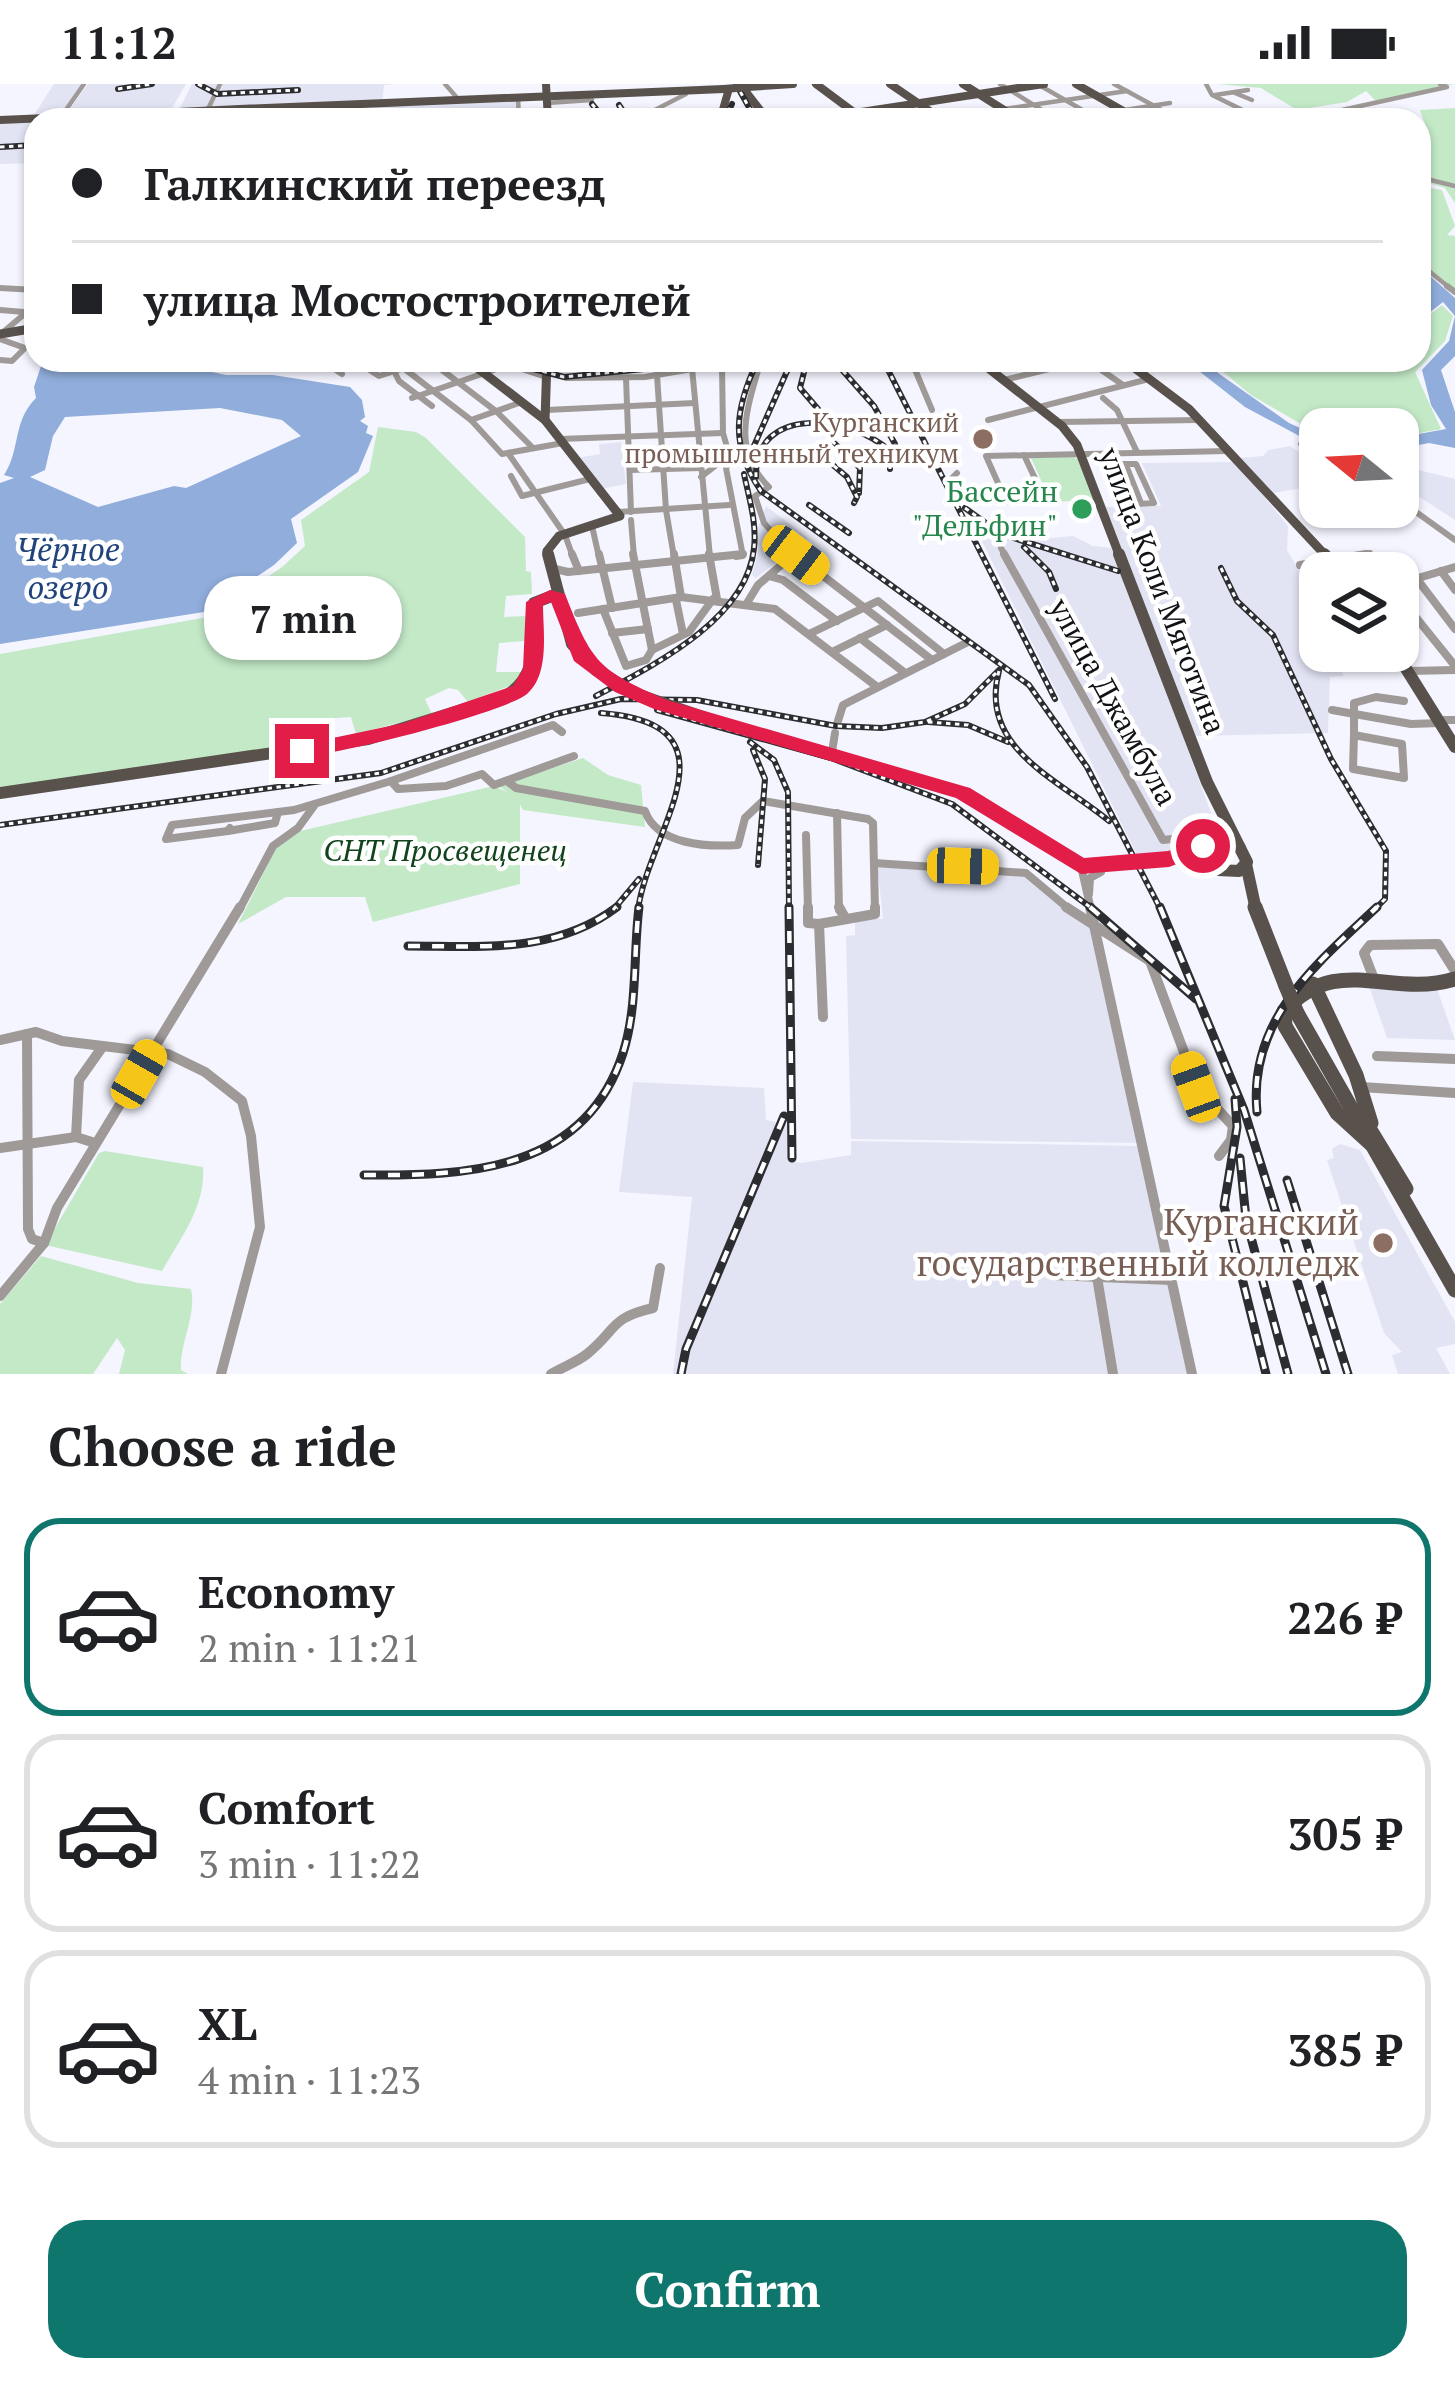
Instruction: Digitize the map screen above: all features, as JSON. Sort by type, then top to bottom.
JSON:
[{"type":"main road","points":[[546,84],[547,108]]},
{"type":"main road","points":[[816,84],[849,108]]},
{"type":"main road","points":[[890,84],[926,108]]},
{"type":"main road","points":[[963,84],[1001,108]]},
{"type":"main road","points":[[887,108],[1040,84]]},
{"type":"main road","points":[[1076,84],[1117,108]]},
{"type":"main road","points":[[262,108],[546,100],[643,88],[785,86]]},
{"type":"main road","points":[[543,414],[546,372]]},
{"type":"main road","name":"улица Коли Мяготина","points":[[994,372],[1060,424],[1081,453],[1219,811],[1244,856]]},
{"type":"main road","points":[[1141,372],[1229,451],[1324,552]]},
{"type":"main road","points":[[485,373],[543,414],[590,479],[626,515],[564,533],[547,548],[572,644],[596,670],[645,698],[948,788],[1078,872],[1178,860],[1235,872],[1244,856]]},
{"type":"main road","points":[[0,793],[368,739],[509,695],[524,687],[532,672],[534,602],[556,594]]},
{"type":"main road","points":[[1410,672],[1445,721],[1455,747]]},
{"type":"main road","points":[[1219,811],[1203,859],[1252,900]]},
{"type":"main road","points":[[1078,872],[1169,859],[1221,840],[1244,856],[1252,900],[1297,1013],[1352,1094]]},
{"type":"main road","points":[[1373,1140],[1337,1112],[1283,1022],[1289,1004],[1313,984],[1333,978],[1436,984],[1455,975]]},
{"type":"main road","points":[[1313,984],[1373,1140],[1455,1290]]},
{"type":"main road","points":[[1386,1163],[1455,1273]]},
{"type":"street","points":[[445,84],[459,100]]},
{"type":"street","points":[[1000,84],[1039,108]]},
{"type":"street","points":[[1040,84],[1079,108]]},
{"type":"street","points":[[1114,84],[1158,108]]},
{"type":"street","points":[[1206,84],[1214,96],[1239,108]]},
{"type":"street","points":[[1352,108],[1447,87],[1440,84]]},
{"type":"street","points":[[657,108],[687,90]]},
{"type":"street","points":[[1214,96],[1248,90]]},
{"type":"street","points":[[1016,108],[1127,91]]},
{"type":"street","points":[[1234,93],[1252,100]]},
{"type":"street","points":[[518,98],[519,108]]},
{"type":"street","points":[[546,100],[592,100]]},
{"type":"street","points":[[1141,108],[1170,103]]},
{"type":"street","points":[[1431,273],[1455,292]]},
{"type":"street","points":[[0,288],[24,289]]},
{"type":"street","points":[[0,300],[13,289]]},
{"type":"street","points":[[0,336],[24,314]]},
{"type":"street","points":[[0,360],[13,362],[24,349]]},
{"type":"street","points":[[399,372],[399,381],[432,406]]},
{"type":"street","points":[[402,372],[471,420],[505,454],[564,533],[579,571]]},
{"type":"street","points":[[445,372],[497,412],[533,448]]},
{"type":"street","points":[[416,397],[488,372]]},
{"type":"street","points":[[528,372],[543,376]]},
{"type":"street","points":[[566,378],[626,378],[654,372]]},
{"type":"street","points":[[659,372],[666,509],[683,634]]},
{"type":"street","points":[[652,650],[666,649],[715,599],[692,372]]},
{"type":"street","points":[[549,568],[579,571],[743,556],[730,505],[722,433],[722,372]]},
{"type":"street","points":[[758,372],[742,435],[751,469],[769,487],[754,496],[767,532],[932,660]]},
{"type":"street","points":[[917,372],[932,410]]},
{"type":"street","points":[[1004,380],[1037,372]]},
{"type":"street","points":[[1104,372],[1123,386]]},
{"type":"street","points":[[592,526],[612,633],[626,666],[646,660],[652,650],[626,515],[631,436],[626,378]]},
{"type":"street","points":[[988,420],[1150,378]]},
{"type":"street","points":[[1103,398],[1124,423],[1137,452]]},
{"type":"street","points":[[471,420],[522,402]]},
{"type":"street","points":[[543,414],[695,403]]},
{"type":"street","points":[[1180,404],[1196,420]]},
{"type":"street","points":[[1060,424],[1196,420]]},
{"type":"street","points":[[505,454],[562,441],[722,433]]},
{"type":"street","points":[[957,473],[952,478],[975,499],[1009,502],[986,456],[1229,451]]},
{"type":"street","points":[[1116,452],[1120,464],[1137,476],[1143,490],[1139,504]]},
{"type":"street","points":[[1024,454],[1046,502]]},
{"type":"street","points":[[630,470],[700,473],[728,456]]},
{"type":"street","points":[[511,476],[522,496],[590,479]]},
{"type":"street","points":[[626,515],[730,505]]},
{"type":"street","points":[[1419,515],[1455,541]]},
{"type":"street","name":"улица Джамбула","points":[[1001,548],[1163,840],[1191,838],[1204,845]]},
{"type":"street","points":[[747,603],[769,576],[796,555]]},
{"type":"street","points":[[1419,578],[1455,567]]},
{"type":"street","points":[[1441,572],[1455,590]]},
{"type":"street","points":[[769,576],[783,580],[837,621]]},
{"type":"street","points":[[1419,581],[1455,629]]},
{"type":"street","points":[[578,613],[679,598],[775,609],[876,686]]},
{"type":"street","points":[[811,634],[878,601],[944,654]]},
{"type":"street","points":[[1419,623],[1454,670]]},
{"type":"street","points":[[832,652],[887,625]]},
{"type":"street","points":[[612,633],[648,629]]},
{"type":"street","points":[[860,638],[905,673]]},
{"type":"street","points":[[832,752],[840,708],[966,643]]},
{"type":"street","points":[[1419,664],[1454,670]]},
{"type":"street","points":[[1332,710],[1353,708],[1376,697],[1404,701]]},
{"type":"street","points":[[1353,708],[1411,724],[1445,721]]},
{"type":"street","points":[[1353,708],[1353,735],[1353,769],[1404,778],[1402,744],[1353,735]]},
{"type":"street","points":[[278,812],[275,823],[166,839],[172,825],[314,806],[342,792],[391,781],[517,734],[553,725],[562,732]]},
{"type":"street","points":[[391,781],[398,789],[446,786],[482,774],[494,784],[574,756]]},
{"type":"street","points":[[507,781],[516,788],[646,811],[646,820],[660,833],[730,846],[738,845],[745,818],[758,802],[868,819],[873,823],[875,914],[844,916]]},
{"type":"street","points":[[0,1296],[44,1243],[57,1208],[214,956],[273,846],[298,827],[314,806]]},
{"type":"street","points":[[806,835],[808,923],[844,923],[839,911],[837,813]]},
{"type":"street","points":[[228,831],[237,817]]},
{"type":"street","points":[[874,863],[1026,873],[1155,968],[1196,1087],[1233,1126],[1231,1140],[1219,1156]]},
{"type":"street","points":[[1078,872],[1094,923],[1192,1374]]},
{"type":"street","points":[[1089,902],[1090,878],[1101,872]]},
{"type":"street","points":[[819,924],[823,1016]]},
{"type":"street","points":[[1374,981],[1364,952],[1370,945],[1438,944],[1455,975]]},
{"type":"street","points":[[0,1040],[27,1034],[152,1051],[190,1063],[242,1101],[260,1216],[253,1266],[221,1374]]},
{"type":"street","points":[[27,1034],[28,1229],[32,1239],[44,1243]]},
{"type":"street","points":[[76,1137],[79,1080],[103,1046]]},
{"type":"street","points":[[1377,1056],[1455,1059]]},
{"type":"street","points":[[1352,1094],[1455,1094]]},
{"type":"street","points":[[0,1148],[76,1137],[95,1143]]},
{"type":"street","points":[[551,1374],[590,1352],[605,1331],[627,1314],[653,1308],[660,1268]]},
{"type":"street","points":[[1052,1275],[1171,1280]]},
{"type":"street","points":[[1097,1276],[1113,1374]]},
{"type":"shaded area","points":[[54,84],[82,84],[69,108],[38,108]]},
{"type":"shaded area","points":[[88,84],[186,84],[172,108],[71,108]]},
{"type":"shaded area","points":[[192,84],[394,84],[384,85],[382,104],[517,98],[518,108],[180,108]]},
{"type":"shaded area","points":[[24,119],[24,163],[0,164],[0,121]]},
{"type":"shaded area","points":[[621,442],[626,484],[601,489],[577,458],[600,454],[599,444]]},
{"type":"shaded area","points":[[1290,446],[1299,452],[1299,489],[1273,493],[1239,458],[1263,456],[1268,450]]},
{"type":"shaded area","points":[[1236,462],[1288,526],[1287,550],[1299,570],[1299,672],[1342,672],[1344,676],[1330,677],[1328,733],[1192,736],[1105,507],[1161,506],[1142,463]]},
{"type":"shaded area","points":[[1419,470],[1455,479],[1455,520],[1419,497]]},
{"type":"shaded area","points":[[766,506],[808,538],[756,578],[752,575],[758,528]]},
{"type":"shaded area","points":[[969,515],[1029,540],[1073,536],[1093,546],[1114,548],[1214,821],[1189,851],[1139,859]]},
{"type":"shaded area","points":[[877,864],[1025,873],[1093,923],[1140,1143],[851,1139],[846,936],[855,935],[855,918],[883,919]]},
{"type":"shaded area","points":[[1369,986],[1437,989],[1455,1040],[1387,1038]]},
{"type":"shaded area","points":[[633,1082],[764,1088],[766,1120],[790,1125],[788,1160],[801,1163],[851,1155],[851,1141],[1140,1146],[1189,1374],[673,1374],[692,1197],[619,1192]]},
{"type":"shaded area","name":"Курганский государственный колледж","points":[[1340,1144],[1360,1150],[1455,1322],[1455,1344],[1436,1348],[1450,1374],[1398,1374],[1392,1355],[1402,1352],[1384,1333],[1327,1160],[1334,1158],[1332,1149]]},
{"type":"green space","points":[[1217,84],[1454,84],[1376,101],[1366,91],[1347,102],[1310,108],[1294,108],[1261,88]]},
{"type":"green space","points":[[1455,108],[1455,203],[1445,188],[1431,184],[1431,109]]},
{"type":"green space","points":[[1431,188],[1442,190],[1455,226],[1447,235],[1455,236],[1455,295],[1431,275]]},
{"type":"green space","points":[[1442,305],[1453,316],[1445,341],[1431,355],[1431,314]]},
{"type":"green space","points":[[1223,372],[1415,372],[1441,429],[1419,433],[1419,408],[1299,408],[1299,423],[1251,395]]},
{"type":"green space","points":[[378,427],[416,432],[426,438],[525,537],[532,594],[506,596],[504,617],[526,616],[525,641],[499,643],[496,672],[522,672],[522,681],[468,702],[458,690],[449,688],[425,699],[432,714],[356,734],[351,717],[323,719],[312,727],[313,744],[0,788],[0,654],[208,617],[305,546],[301,520],[369,472]]},
{"type":"green space","points":[[1030,456],[1078,459],[1094,500],[1051,502]]},
{"type":"green space","name":"СНТ Просвещенец","points":[[583,758],[608,775],[641,785],[645,827],[523,810],[520,804],[520,884],[373,922],[365,897],[286,897],[238,924],[277,846],[296,832],[494,786],[507,792],[499,786]]},
{"type":"green space","points":[[99,1153],[203,1167],[196,1209],[162,1271],[45,1245]]},
{"type":"green space","points":[[41,1256],[138,1283],[191,1289],[192,1309],[181,1360],[181,1370],[188,1374],[119,1374],[125,1350],[117,1338],[93,1374],[0,1374],[0,1304]]},
{"type":"water","points":[[1431,277],[1455,298],[1455,316],[1443,302],[1431,312]]},
{"type":"water","points":[[1455,316],[1455,356],[1441,370],[1455,412],[1455,448],[1419,445],[1419,434],[1446,429],[1431,405],[1423,372],[1431,372],[1431,360],[1449,341]]},
{"type":"water","name":"Чёрное озеро","points":[[39,372],[273,375],[350,387],[362,400],[365,417],[360,421],[373,436],[358,472],[291,519],[297,543],[274,565],[204,612],[0,644],[0,483],[14,478],[4,475],[23,416],[36,398]],"holes":[[[220,408],[282,420],[301,436],[186,488],[174,486],[98,507],[30,477],[45,470],[53,436],[65,417]]]},
{"type":"water","points":[[1200,372],[1218,372],[1299,428],[1299,436],[1245,407]]},
{"type":"railway","points":[[118,89],[152,84]]},
{"type":"railway","points":[[198,84],[217,94],[298,90]]},
{"type":"railway","points":[[736,84],[749,108]]},
{"type":"railway","points":[[592,104],[595,108]]},
{"type":"railway","points":[[730,108],[732,104]]},
{"type":"railway","points":[[0,147],[24,146]]},
{"type":"railway","points":[[545,372],[564,377],[614,372]]},
{"type":"railway","points":[[753,372],[740,410],[740,442],[761,491],[1029,685],[1087,767],[1161,910]]},
{"type":"railway","points":[[753,448],[787,372]]},
{"type":"railway","points":[[804,372],[800,388],[818,409]]},
{"type":"railway","points":[[844,372],[874,406],[895,444]]},
{"type":"railway","points":[[889,372],[1055,699]]},
{"type":"railway","points":[[756,477],[760,453],[771,437],[787,427],[808,423],[830,424],[873,439],[890,451],[890,469]]},
{"type":"railway","points":[[832,441],[860,468],[859,493]]},
{"type":"railway","points":[[827,460],[847,477],[857,497],[854,503]]},
{"type":"railway","points":[[596,696],[693,638],[734,597],[754,548],[744,474]]},
{"type":"railway","points":[[809,505],[849,533]]},
{"type":"railway","points":[[965,508],[1001,534],[1118,571]]},
{"type":"railway","points":[[1024,547],[1049,572],[1056,589]]},
{"type":"railway","points":[[1221,568],[1237,601],[1273,635],[1331,759],[1386,851],[1385,899],[1377,907]]},
{"type":"railway","points":[[0,825],[381,773],[556,714],[621,699],[697,700],[836,726],[882,728],[925,722],[965,704],[999,670]]},
{"type":"railway","points":[[999,671],[996,698],[1000,721],[1011,741],[1046,775],[1109,821]]},
{"type":"railway","points":[[657,710],[831,758],[952,804],[1090,907]]},
{"type":"railway","points":[[601,713],[645,721],[669,737],[679,759],[678,786],[638,910]]},
{"type":"railway","points":[[928,722],[968,725],[1008,742]]},
{"type":"railway","points":[[750,742],[774,760],[788,792],[789,910]]},
{"type":"railway","points":[[753,750],[765,779],[758,865]]},
{"type":"railway","points":[[614,909],[639,879]]},
{"type":"railway","points":[[364,1175],[443,1173],[519,1159],[552,1144],[581,1122],[605,1092],[628,1035],[639,907]]},
{"type":"railway","points":[[789,907],[792,1158]]},
{"type":"railway","points":[[1090,907],[1094,910]]},
{"type":"railway","points":[[1090,907],[1196,999]]},
{"type":"railway","points":[[1160,907],[1244,1110],[1326,1374]]},
{"type":"railway","points":[[1257,1112],[1257,1079],[1275,1022],[1309,973],[1377,907]]},
{"type":"railway","points":[[1374,910],[1377,907]]},
{"type":"railway","points":[[408,946],[490,946],[543,940],[569,933],[614,909]]},
{"type":"railway","points":[[1235,1099],[1237,1127],[1224,1206],[1266,1374]]},
{"type":"railway","points":[[681,1374],[686,1349],[784,1116]]},
{"type":"railway","points":[[1240,1158],[1246,1219],[1288,1374]]},
{"type":"railway","points":[[1287,1180],[1348,1374]]},
{"type":"place","name":"Курганский промышленный техникум","points":[[983,439]]},
{"type":"place","name":"Бассейн \"Дельфин\"","points":[[1082,509]]},
{"type":"place","name":"Курганский государственный колледж","points":[[1383,1243]]},
{"type":"route","points":[[302,751],[407,729],[519,690],[532,669],[534,602],[556,594],[581,657],[622,688],[661,704],[963,793],[1081,866],[1169,859],[1203,846]]}]
